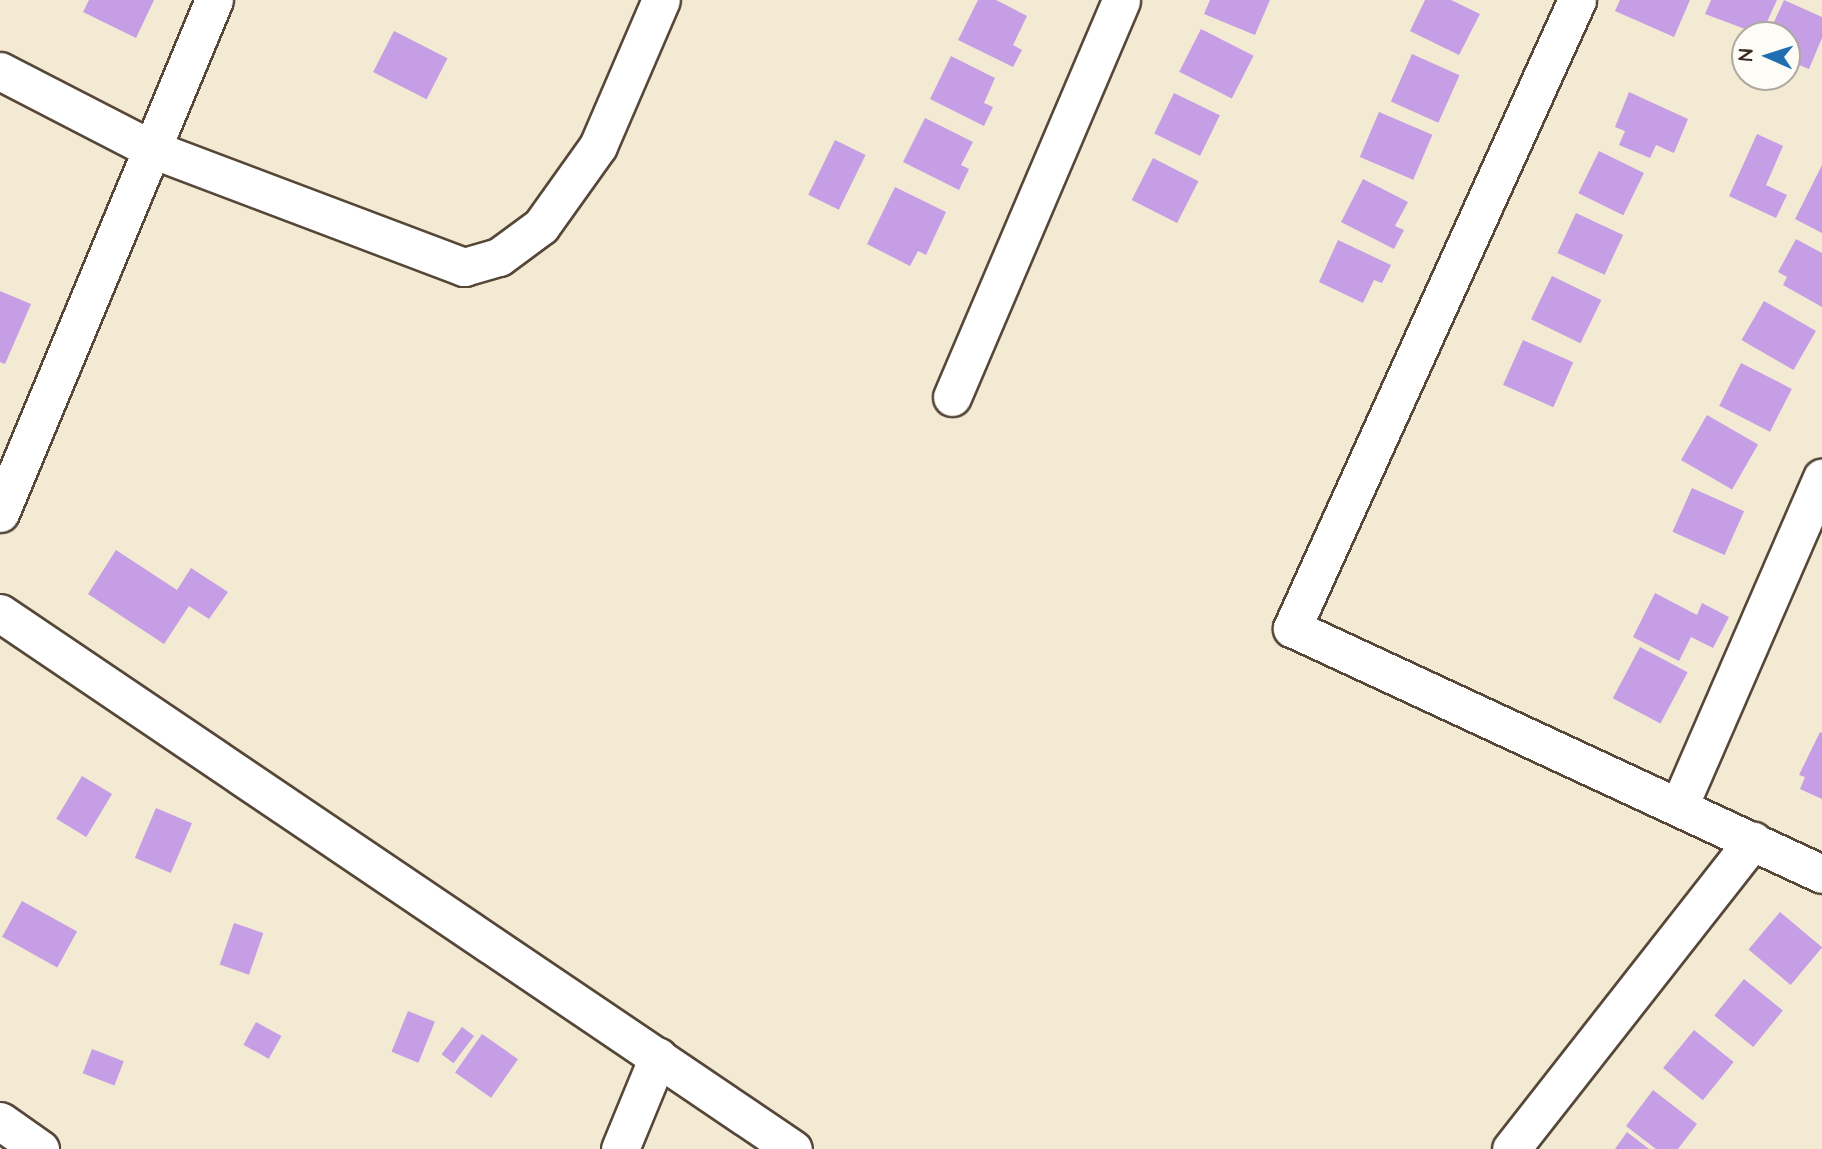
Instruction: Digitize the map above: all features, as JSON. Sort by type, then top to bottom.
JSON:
[{"type":"street","points":[[0,513],[149,148],[214,0]]},
{"type":"street","points":[[0,71],[149,148],[424,255],[464,267],[499,257],[541,226],[598,146],[661,0]]},
{"type":"street","points":[[952,397],[1121,0]]},
{"type":"street","points":[[1577,0],[1292,628],[1680,804],[1822,874]]},
{"type":"street","points":[[1680,804],[1822,478]]},
{"type":"street","points":[[0,613],[793,1149]]},
{"type":"street","points":[[1511,1149],[1753,840]]},
{"type":"street","points":[[620,1149],[658,1057]]},
{"type":"street","points":[[0,1121],[40,1149]]},
{"type":"building","points":[[89,0],[154,0],[136,38],[83,12]]},
{"type":"building","points":[[978,0],[996,0],[1027,16],[1013,45],[1022,50],[1013,67],[958,40]]},
{"type":"building","points":[[1210,0],[1270,0],[1255,35],[1204,14]]},
{"type":"building","points":[[1425,0],[1451,0],[1480,14],[1459,55],[1410,31]]},
{"type":"building","points":[[1620,0],[1690,0],[1674,37],[1615,11]]},
{"type":"building","points":[[1711,0],[1777,0],[1767,21],[1731,21],[1731,24],[1705,14]]},
{"type":"building","points":[[1784,0],[1822,17],[1822,38],[1809,69],[1801,66],[1801,21],[1774,21]]},
{"type":"building","points":[[1201,29],[1254,56],[1232,99],[1179,72]]},
{"type":"building","points":[[394,31],[447,58],[427,99],[373,72]]},
{"type":"building","points":[[1412,54],[1460,75],[1438,123],[1391,102]]},
{"type":"building","points":[[951,56],[995,78],[984,103],[993,107],[984,126],[930,99]]},
{"type":"building","points":[[1629,92],[1688,119],[1674,153],[1656,145],[1650,158],[1619,145],[1625,131],[1615,127]]},
{"type":"building","points":[[1174,93],[1220,115],[1200,156],[1154,133]]},
{"type":"building","points":[[1379,112],[1432,135],[1413,180],[1360,157]]},
{"type":"building","points":[[925,118],[973,142],[961,165],[969,169],[959,190],[903,162]]},
{"type":"building","points":[[1757,134],[1783,146],[1766,185],[1787,195],[1776,218],[1729,196]]},
{"type":"building","points":[[835,140],[866,155],[839,210],[808,195]]},
{"type":"building","points":[[1599,151],[1644,173],[1623,215],[1578,193]]},
{"type":"building","points":[[1153,158],[1198,181],[1177,223],[1132,200]]},
{"type":"building","points":[[1822,165],[1822,233],[1795,219]]},
{"type":"building","points":[[1363,179],[1408,202],[1395,226],[1404,230],[1394,249],[1341,222]]},
{"type":"building","points":[[895,187],[946,212],[926,255],[918,251],[910,266],[867,244]]},
{"type":"building","points":[[1576,213],[1623,235],[1605,275],[1557,253]]},
{"type":"building","points":[[1796,239],[1822,253],[1822,307],[1783,285],[1787,277],[1778,272]]},
{"type":"building","points":[[1338,240],[1391,265],[1382,283],[1374,280],[1363,303],[1319,282]]},
{"type":"building","points":[[1552,276],[1601,300],[1580,343],[1531,319]]},
{"type":"building","points":[[0,291],[31,304],[5,364],[0,362]]},
{"type":"building","points":[[1764,301],[1816,331],[1793,370],[1742,340]]},
{"type":"building","points":[[1523,340],[1573,362],[1553,407],[1503,385]]},
{"type":"building","points":[[1741,363],[1792,389],[1770,432],[1719,406]]},
{"type":"building","points":[[1707,415],[1758,444],[1732,490],[1681,460]]},
{"type":"building","points":[[1692,488],[1744,511],[1725,555],[1672,532]]},
{"type":"building","points":[[116,550],[177,590],[191,568],[228,592],[209,619],[189,606],[164,644],[88,594]]},
{"type":"building","points":[[1655,593],[1697,615],[1702,603],[1729,617],[1713,648],[1691,637],[1679,661],[1633,637]]},
{"type":"building","points":[[1640,647],[1688,672],[1660,724],[1613,698]]},
{"type":"building","points":[[1820,732],[1822,799],[1800,789],[1805,777],[1799,775]]},
{"type":"building","points":[[82,776],[112,794],[86,837],[56,819]]},
{"type":"building","points":[[156,808],[192,823],[171,873],[135,858]]},
{"type":"building","points":[[22,901],[77,932],[57,967],[2,937]]},
{"type":"building","points":[[1780,912],[1822,947],[1791,985],[1749,950]]},
{"type":"building","points":[[234,923],[263,933],[249,975],[220,965]]},
{"type":"building","points":[[1744,979],[1783,1010],[1753,1047],[1714,1016]]},
{"type":"building","points":[[408,1011],[435,1022],[418,1063],[392,1052]]},
{"type":"building","points":[[256,1022],[281,1036],[269,1059],[243,1045]]},
{"type":"building","points":[[462,1027],[474,1036],[454,1063],[442,1054]]},
{"type":"building","points":[[1694,1030],[1734,1062],[1703,1100],[1663,1068]]},
{"type":"building","points":[[482,1034],[518,1059],[491,1098],[455,1073]]},
{"type":"building","points":[[92,1049],[124,1061],[114,1085],[83,1073]]},
{"type":"building","points":[[1653,1090],[1697,1124],[1678,1149],[1656,1149],[1626,1126]]},
{"type":"building","points":[[1627,1132],[1649,1149],[1615,1149]]}]
